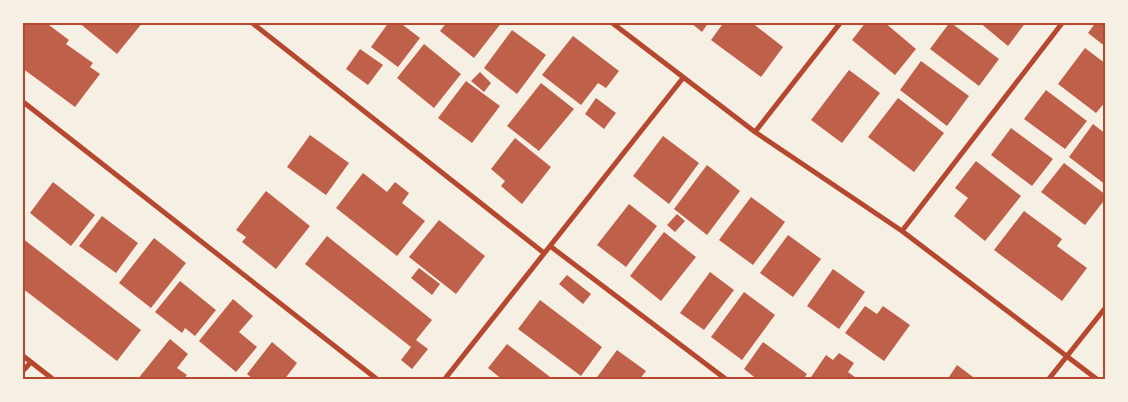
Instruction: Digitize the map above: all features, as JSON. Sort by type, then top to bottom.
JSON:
[{"type":"street","points":[[251,22],[544,253]]},
{"type":"street","points":[[611,22],[755,132],[902,231],[1098,380]]},
{"type":"street","points":[[755,132],[841,22]]},
{"type":"street","points":[[902,231],[1063,22]]},
{"type":"street","points":[[444,380],[684,78]]},
{"type":"street","points":[[22,101],[378,380]]},
{"type":"street","points":[[550,246],[727,380]]},
{"type":"street","points":[[1048,380],[1106,306]]},
{"type":"street","points":[[22,355],[54,380]]},
{"type":"street","points":[[22,372],[31,362]]},
{"type":"building","points":[[22,22],[45,22],[69,40],[66,44],[93,63],[90,67],[100,74],[75,107],[22,68]]},
{"type":"building","points":[[78,22],[143,22],[117,54]]},
{"type":"building","points":[[389,22],[399,22],[420,38],[398,67],[371,47]]},
{"type":"building","points":[[447,22],[502,22],[474,58],[440,31]]},
{"type":"building","points":[[690,22],[709,22],[702,32]]},
{"type":"building","points":[[724,22],[751,22],[783,47],[761,77],[711,40]]},
{"type":"building","points":[[866,22],[884,22],[916,49],[895,75],[852,40]]},
{"type":"building","points":[[950,22],[999,59],[979,86],[930,49]]},
{"type":"building","points":[[979,22],[1026,22],[1008,46]]},
{"type":"building","points":[[1096,22],[1106,22],[1106,47],[1088,33]]},
{"type":"building","points":[[512,30],[546,55],[517,94],[484,68]]},
{"type":"building","points":[[573,36],[619,71],[606,88],[598,83],[581,105],[542,75]]},
{"type":"building","points":[[424,44],[461,74],[434,108],[397,78]]},
{"type":"building","points":[[1085,48],[1106,64],[1106,101],[1096,113],[1058,84]]},
{"type":"building","points":[[360,49],[383,65],[368,85],[346,69]]},
{"type":"building","points":[[921,61],[969,96],[947,126],[900,90]]},
{"type":"building","points":[[849,70],[880,93],[842,143],[811,120]]},
{"type":"building","points":[[480,72],[491,83],[484,92],[471,81]]},
{"type":"building","points":[[466,81],[500,106],[472,143],[438,118]]},
{"type":"building","points":[[541,83],[574,109],[539,151],[507,126]]},
{"type":"building","points":[[1046,90],[1087,121],[1065,149],[1024,119]]},
{"type":"building","points":[[596,98],[616,113],[604,129],[585,114]]},
{"type":"building","points":[[898,98],[944,133],[914,172],[868,137]]},
{"type":"building","points":[[1093,124],[1106,134],[1106,185],[1069,157]]},
{"type":"building","points":[[1011,128],[1053,159],[1032,186],[991,155]]},
{"type":"building","points":[[310,135],[349,163],[326,195],[287,167]]},
{"type":"building","points":[[663,136],[699,163],[669,204],[633,176]]},
{"type":"building","points":[[515,138],[551,167],[522,204],[501,186],[505,181],[491,169]]},
{"type":"building","points":[[976,161],[1021,196],[985,241],[954,216],[968,198],[955,188]]},
{"type":"building","points":[[1064,163],[1106,195],[1106,198],[1085,225],[1041,192]]},
{"type":"building","points":[[707,165],[740,191],[707,235],[674,209]]},
{"type":"building","points":[[363,173],[387,192],[395,182],[409,193],[402,203],[425,221],[397,256],[336,208]]},
{"type":"building","points":[[53,182],[95,215],[71,246],[30,213]]},
{"type":"building","points":[[266,191],[310,226],[276,269],[242,242],[246,237],[236,230]]},
{"type":"building","points":[[751,197],[785,222],[753,265],[719,240]]},
{"type":"building","points":[[629,204],[657,226],[626,267],[597,245]]},
{"type":"building","points":[[1024,211],[1062,239],[1057,246],[1087,268],[1062,301],[994,250]]},
{"type":"building","points":[[677,214],[685,221],[675,232],[667,225]]},
{"type":"building","points":[[102,216],[138,243],[116,273],[79,246]]},
{"type":"building","points":[[439,220],[485,256],[456,294],[409,257]]},
{"type":"building","points":[[664,232],[696,257],[661,301],[630,276]]},
{"type":"building","points":[[788,235],[821,259],[793,297],[760,273]]},
{"type":"building","points":[[327,236],[432,320],[416,340],[428,349],[412,369],[401,360],[411,347],[305,264]]},
{"type":"building","points":[[22,238],[141,330],[117,361],[22,288]]},
{"type":"building","points":[[154,238],[186,263],[151,308],[119,283]]},
{"type":"building","points":[[419,268],[440,284],[432,295],[411,278]]},
{"type":"building","points":[[833,269],[865,292],[839,329],[807,306]]},
{"type":"building","points":[[710,272],[734,290],[704,330],[680,313]]},
{"type":"building","points":[[567,275],[591,294],[583,304],[559,284]]},
{"type":"building","points":[[180,281],[216,310],[195,336],[185,328],[182,333],[155,312]]},
{"type":"building","points":[[744,292],[775,315],[742,360],[711,337]]},
{"type":"building","points":[[233,299],[253,316],[239,332],[257,347],[236,372],[199,341]]},
{"type":"building","points":[[540,300],[602,347],[581,376],[518,329]]},
{"type":"building","points":[[865,306],[877,314],[883,306],[910,325],[884,361],[845,333]]},
{"type":"building","points":[[170,339],[188,354],[177,368],[187,375],[183,380],[137,380]]},
{"type":"building","points":[[272,342],[297,363],[284,380],[254,380],[247,374]]},
{"type":"building","points":[[763,342],[807,374],[803,380],[758,380],[744,369]]},
{"type":"building","points":[[507,344],[554,380],[503,380],[488,368]]},
{"type":"building","points":[[617,350],[646,371],[639,380],[595,380]]},
{"type":"building","points":[[839,353],[854,363],[848,372],[859,380],[809,380],[826,355],[833,360]]},
{"type":"building","points":[[957,365],[977,380],[947,380]]}]
